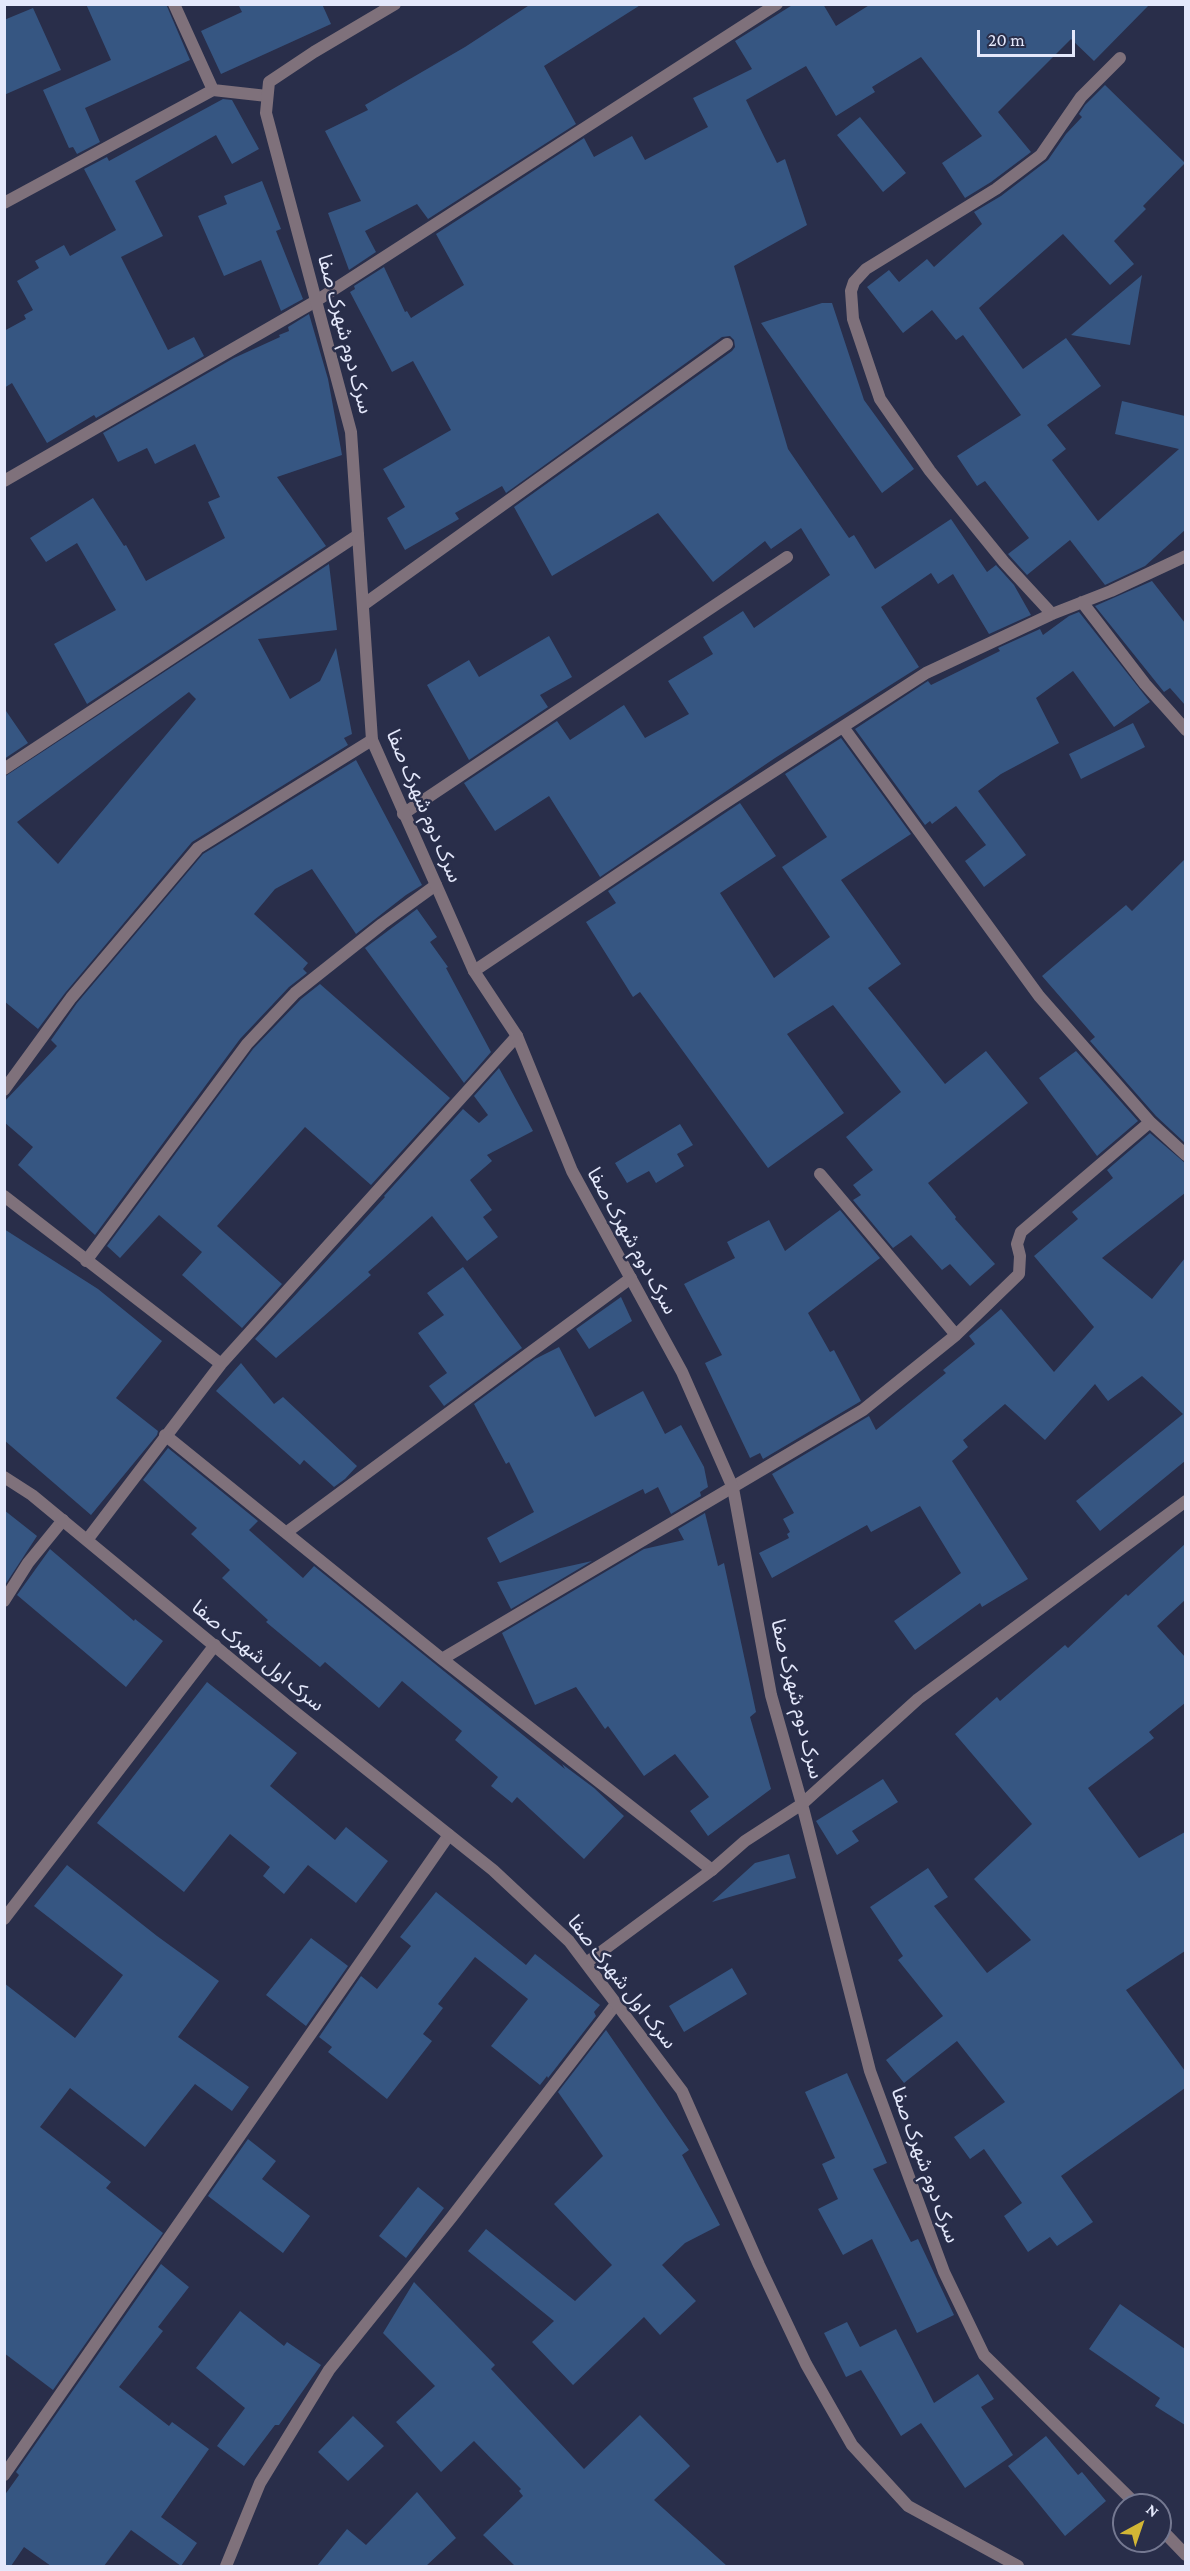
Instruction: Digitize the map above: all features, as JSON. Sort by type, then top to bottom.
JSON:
[{"type":"street","points":[[174,4],[213,90]]},
{"type":"street","points":[[4,203],[213,90],[267,96],[268,82],[395,4]]},
{"type":"street","points":[[4,481],[316,301],[777,4]]},
{"type":"street","points":[[1052,614],[1004,562],[930,471],[880,399],[853,319],[851,291],[854,282],[866,269],[996,189],[1041,155],[1081,97],[1120,58]]},
{"type":"street","name":"سرک دوم شهرک صفا","points":[[267,96],[266,113],[351,432],[372,740],[474,971],[517,1036],[572,1171],[682,1372],[733,1488],[771,1695],[802,1804],[870,2071],[944,2272],[984,2355],[1125,2493]]},
{"type":"street","points":[[363,605],[727,344]]},
{"type":"street","points":[[4,769],[358,535]]},
{"type":"street","points":[[474,971],[717,808],[926,673],[1185,555]]},
{"type":"street","points":[[403,814],[787,557]]},
{"type":"street","points":[[1082,602],[1145,684],[1185,730]]},
{"type":"street","points":[[843,727],[1039,996],[1150,1122],[1185,1155]]},
{"type":"street","points":[[4,1090],[71,998],[198,848],[372,740]]},
{"type":"street","points":[[86,1261],[247,1044],[295,993],[382,924],[436,885]]},
{"type":"street","points":[[87,1540],[221,1364],[517,1036]]},
{"type":"street","points":[[442,1659],[863,1410],[956,1335],[1019,1274],[1020,1256],[1017,1244],[1021,1233],[1150,1122]]},
{"type":"street","points":[[820,1174],[956,1335]]},
{"type":"street","points":[[4,1196],[221,1364]]},
{"type":"street","points":[[287,1532],[631,1278]]},
{"type":"street","points":[[165,1436],[442,1659],[712,1870]]},
{"type":"street","name":"سرک اول شهرک صفا","points":[[4,1477],[32,1495],[493,1870],[569,1941],[682,2091],[759,2265],[806,2364],[852,2445],[908,2506],[1018,2566]]},
{"type":"street","points":[[586,1964],[712,1870],[744,1841],[802,1804],[918,1699],[1185,1501]]},
{"type":"street","points":[[4,1601],[28,1563],[63,1520]]},
{"type":"street","points":[[4,1918],[215,1645]]},
{"type":"street","points":[[4,2475],[449,1835]]},
{"type":"street","points":[[226,2566],[260,2483],[329,2370],[451,2218],[616,2004]]},
{"type":"street","points":[[1172,2541],[1185,2555]]},
{"type":"building","points":[[86,4],[166,4],[190,60],[85,108],[100,142],[77,154],[73,147],[69,148],[43,90],[111,60]]},
{"type":"building","points":[[238,4],[322,4],[331,24],[221,74],[201,31],[242,12]]},
{"type":"building","points":[[531,4],[642,4],[544,66],[576,124],[428,219],[417,204],[365,231],[376,252],[349,270],[328,213],[361,201],[325,131],[368,110],[365,105],[465,47]]},
{"type":"building","points":[[794,4],[823,4],[836,26],[871,4],[1150,4],[1094,61],[1071,39],[998,112],[1031,152],[965,198],[942,163],[982,136],[921,57],[872,87],[875,92],[836,116],[806,66],[746,100],[777,163],[785,159],[807,225],[734,266],[788,449],[849,538],[854,535],[875,569],[951,519],[987,572],[996,565],[1014,585],[1031,615],[989,634],[953,574],[938,584],[931,573],[881,607],[919,667],[775,758],[600,877],[549,796],[495,831],[464,783],[557,721],[570,740],[624,705],[645,738],[689,714],[668,681],[713,654],[703,637],[743,611],[754,628],[830,575],[801,528],[771,549],[765,541],[713,582],[658,513],[552,576],[514,507],[732,351],[735,347],[734,340],[730,336],[722,337],[506,493],[502,486],[455,513],[459,519],[405,550],[387,518],[405,507],[383,469],[451,430],[413,361],[392,372],[350,292],[355,289],[354,286],[384,267],[405,312],[407,311],[411,318],[464,285],[436,234],[584,138],[594,157],[632,136],[645,160],[708,127],[693,98],[752,69],[735,41]]},
{"type":"building","points":[[33,8],[61,70],[4,95],[4,20]]},
{"type":"building","points":[[1105,85],[1185,163],[1143,206],[1146,209],[1114,241],[1134,264],[1110,285],[1063,234],[979,308],[1023,369],[1066,338],[1101,386],[1047,425],[1066,449],[1052,460],[1098,521],[1179,449],[1115,434],[1122,401],[1185,416],[1185,530],[1145,566],[1105,585],[1070,540],[1027,575],[1008,554],[1029,538],[985,481],[977,486],[957,456],[1021,415],[963,335],[956,340],[932,310],[903,333],[867,287],[889,270],[899,282],[927,259],[934,267],[982,224],[974,212],[1001,196],[1048,160],[1066,134],[1082,117],[1079,114],[1085,105]]},
{"type":"building","points":[[223,99],[232,100],[259,149],[232,164],[216,135],[135,181],[163,236],[121,257],[168,350],[194,337],[204,356],[96,418],[94,415],[47,443],[12,383],[4,388],[4,331],[26,319],[24,315],[33,310],[17,281],[39,268],[35,261],[64,245],[70,256],[116,230],[84,169],[107,157],[109,161]]},
{"type":"building","points":[[860,117],[906,173],[883,192],[837,135]]},
{"type":"building","points":[[262,181],[281,229],[276,231],[303,299],[281,311],[261,260],[224,276],[198,216],[227,204],[224,196]]},
{"type":"building","points":[[1142,275],[1130,345],[1071,335]]},
{"type":"building","points":[[822,303],[832,303],[864,400],[914,469],[882,493],[761,323]]},
{"type":"building","points":[[309,314],[328,379],[342,455],[277,477],[326,546],[87,704],[54,644],[116,610],[77,543],[46,562],[30,538],[93,498],[124,546],[126,545],[146,581],[225,538],[208,502],[220,497],[195,444],[155,464],[147,448],[118,462],[103,433],[234,358],[280,337],[279,335],[289,331],[288,327]]},
{"type":"building","points":[[329,564],[337,630],[258,639],[290,699],[320,681],[336,648],[352,734],[344,738],[348,745],[192,842],[65,993],[38,1029],[4,1001],[4,777]],"holes":[[[189,692],[196,699],[58,864],[17,822]]]},
{"type":"building","points":[[1152,581],[1185,623],[1185,705],[1170,688],[1164,692],[1095,606]]},
{"type":"building","points":[[1079,612],[1150,702],[1114,727],[1073,671],[1036,698],[1059,743],[1001,774],[978,791],[1026,855],[984,887],[965,861],[986,845],[956,806],[932,824],[930,821],[925,825],[855,729],[928,681],[931,685],[1000,651],[998,648],[1040,629],[1043,635],[1069,616]]},
{"type":"building","points":[[549,636],[572,677],[540,695],[548,707],[469,760],[427,685],[469,660],[479,677]]},
{"type":"building","points":[[4,708],[28,743],[4,759]]},
{"type":"building","points":[[1133,723],[1145,747],[1081,779],[1069,754]]},
{"type":"building","points":[[841,738],[911,834],[841,880],[901,964],[868,988],[945,1084],[986,1051],[1028,1103],[928,1183],[956,1217],[955,1219],[995,1264],[970,1286],[950,1264],[942,1270],[911,1235],[893,1248],[853,1200],[861,1195],[853,1185],[873,1170],[846,1137],[901,1092],[833,1005],[787,1034],[844,1113],[768,1168],[640,992],[633,997],[586,922],[616,903],[608,891],[740,803],[776,856],[720,893],[774,978],[830,937],[782,867],[827,837],[785,774]]},
{"type":"building","points":[[356,760],[422,885],[356,934],[312,869],[275,889],[254,914],[308,963],[303,969],[307,973],[289,987],[240,1039],[95,1235],[18,1165],[33,1147],[4,1122],[4,1102],[57,1046],[51,1040],[77,1003],[203,854]]},
{"type":"building","points":[[1185,859],[1185,1143],[1156,1116],[1090,1041],[1095,1037],[1042,976],[1126,905],[1132,911]]},
{"type":"building","points":[[417,909],[437,937],[430,942],[448,967],[446,968],[491,1052],[464,1083],[365,948]]},
{"type":"building","points":[[320,984],[450,1098],[371,1185],[305,1127],[217,1226],[282,1284],[242,1328],[182,1275],[202,1252],[159,1215],[120,1258],[107,1246],[253,1049],[301,999]]},
{"type":"building","points":[[1076,1051],[1138,1121],[1097,1156],[1039,1078]]},
{"type":"building","points":[[499,1068],[533,1131],[487,1155],[492,1161],[470,1180],[492,1210],[483,1217],[498,1237],[467,1261],[432,1216],[368,1272],[371,1275],[276,1358],[255,1339],[463,1109],[479,1123],[488,1115],[474,1096]]},
{"type":"building","points":[[680,1124],[693,1145],[677,1154],[684,1166],[656,1183],[649,1171],[627,1183],[615,1163]]},
{"type":"building","points":[[1150,1133],[1185,1163],[1185,1193],[1102,1258],[1152,1299],[1185,1258],[1185,1461],[1100,1531],[1076,1501],[1183,1414],[1142,1376],[1108,1401],[1095,1384],[1045,1440],[1005,1404],[963,1440],[968,1447],[952,1461],[1028,1579],[982,1607],[980,1603],[915,1650],[894,1621],[961,1573],[920,1506],[871,1532],[867,1525],[772,1578],[759,1553],[789,1538],[787,1534],[790,1532],[783,1519],[794,1513],[772,1474],[869,1416],[876,1430],[946,1373],[943,1370],[975,1344],[969,1336],[1001,1309],[1054,1372],[1094,1327],[1034,1256],[1078,1219],[1072,1212],[1113,1178],[1107,1170]]},
{"type":"building","points":[[840,1210],[880,1258],[808,1313],[830,1352],[834,1350],[861,1401],[763,1459],[760,1453],[750,1458],[705,1363],[722,1355],[684,1284],[735,1258],[727,1242],[769,1220],[785,1251]]},
{"type":"building","points":[[4,1229],[98,1289],[162,1341],[116,1398],[158,1431],[157,1435],[91,1515],[4,1440]]},
{"type":"building","points":[[463,1267],[522,1348],[444,1406],[429,1386],[447,1373],[418,1333],[444,1315],[427,1293]]},
{"type":"building","points":[[621,1297],[632,1321],[589,1349],[576,1329]]},
{"type":"building","points":[[559,1347],[595,1417],[643,1391],[665,1434],[681,1425],[704,1467],[708,1487],[700,1492],[701,1496],[671,1514],[658,1487],[645,1494],[643,1489],[500,1563],[487,1538],[534,1512],[509,1462],[506,1464],[474,1404],[535,1359]]},
{"type":"building","points":[[241,1363],[274,1404],[283,1397],[357,1466],[345,1479],[334,1487],[304,1460],[300,1465],[216,1391]]},
{"type":"building","points":[[168,1448],[258,1521],[249,1530],[303,1578],[314,1566],[565,1769],[562,1764],[594,1788],[624,1816],[584,1859],[517,1797],[512,1803],[491,1786],[498,1777],[455,1740],[462,1731],[402,1681],[379,1708],[325,1662],[320,1667],[266,1622],[268,1620],[222,1578],[230,1570],[191,1534],[197,1528],[143,1480]]},
{"type":"building","points":[[4,1510],[37,1536],[5,1585],[4,1585]]},
{"type":"building","points":[[705,1513],[718,1566],[724,1563],[756,1712],[750,1717],[771,1789],[708,1836],[690,1811],[709,1797],[675,1754],[644,1776],[608,1726],[605,1729],[576,1687],[535,1705],[502,1633],[644,1549],[684,1540],[678,1529]]},
{"type":"building","points":[[1185,1544],[1185,1600],[1157,1626],[1185,1657],[1185,1703],[1149,1732],[1154,1738],[1088,1788],[1139,1858],[1185,1832],[1185,1951],[1126,1990],[1185,2071],[1185,2088],[1061,2176],[1093,2222],[1057,2246],[1050,2237],[1028,2252],[1004,2216],[1022,2203],[984,2149],[970,2159],[954,2137],[1005,2102],[957,2041],[904,2083],[886,2060],[943,2016],[898,1960],[903,1956],[870,1907],[928,1868],[948,1897],[934,1906],[987,1973],[1031,1940],[974,1879],[1032,1824],[955,1734],[997,1697],[1000,1701],[1065,1645],[1068,1648],[1126,1594],[1128,1596]]},
{"type":"building","points":[[50,1549],[134,1621],[135,1619],[163,1641],[126,1687],[17,1595]]},
{"type":"building","points":[[592,1561],[511,1609],[497,1582],[525,1576]]},
{"type":"building","points":[[207,1682],[297,1753],[270,1786],[335,1840],[346,1827],[388,1861],[356,1903],[308,1865],[284,1894],[263,1876],[270,1867],[230,1834],[184,1892],[97,1823]]},
{"type":"building","points":[[883,1779],[898,1802],[852,1831],[859,1841],[837,1855],[816,1821]]},
{"type":"building","points":[[789,1854],[796,1878],[712,1902],[755,1863]]},
{"type":"building","points":[[67,1865],[157,1936],[219,1981],[178,2037],[249,2087],[232,2111],[195,2084],[145,2147],[70,2088],[40,2127],[111,2182],[106,2188],[163,2233],[53,2390],[4,2353],[4,1983],[75,2038],[123,1975],[34,1906]]},
{"type":"building","points":[[436,1892],[526,1965],[535,1954],[600,2005],[594,2012],[596,2016],[548,2078],[547,2076],[540,2085],[491,2046],[528,1999],[475,1957],[438,2004],[443,2008],[423,2034],[432,2041],[387,2099],[328,2052],[332,2047],[319,2037],[361,1976],[377,1989],[411,1946],[400,1937]]},
{"type":"building","points":[[311,1938],[348,1966],[306,2026],[266,1995]]},
{"type":"building","points":[[732,1968],[747,1994],[684,2032],[669,2006]]},
{"type":"building","points":[[606,2030],[689,2150],[682,2155],[720,2225],[685,2243],[662,2265],[696,2301],[660,2335],[644,2317],[573,2385],[532,2342],[554,2321],[468,2251],[486,2229],[575,2301],[612,2265],[554,2204],[603,2156],[558,2092]]},
{"type":"building","points":[[847,2073],[887,2163],[873,2169],[911,2242],[918,2239],[954,2315],[917,2333],[872,2239],[843,2255],[818,2209],[838,2199],[822,2164],[835,2158],[805,2092]]},
{"type":"building","points":[[248,2139],[276,2161],[262,2179],[310,2216],[283,2253],[208,2196]]},
{"type":"building","points":[[418,2187],[444,2208],[406,2258],[379,2236]]},
{"type":"building","points":[[161,2264],[189,2287],[158,2327],[163,2331],[119,2387],[169,2426],[172,2422],[209,2449],[161,2517],[197,2543],[181,2566],[131,2530],[104,2566],[51,2566],[24,2547],[11,2566],[4,2566],[4,2496],[19,2475],[16,2472]]},
{"type":"building","points":[[414,2282],[495,2365],[491,2369],[584,2469],[640,2415],[690,2466],[654,2500],[727,2566],[515,2566],[483,2535],[523,2496],[519,2491],[521,2489],[474,2441],[441,2472],[396,2422],[435,2386],[383,2333]]},
{"type":"building","points":[[1120,2304],[1185,2349],[1185,2425],[1155,2406],[1160,2398],[1089,2349]]},
{"type":"building","points":[[240,2311],[284,2346],[287,2342],[321,2365],[279,2425],[275,2425],[244,2466],[217,2446],[245,2408],[196,2368]]},
{"type":"building","points":[[847,2322],[860,2347],[896,2329],[934,2403],[978,2374],[994,2399],[981,2407],[1013,2455],[965,2488],[921,2423],[901,2436],[861,2370],[846,2377],[824,2333]]},
{"type":"building","points":[[353,2416],[384,2446],[348,2481],[318,2452]]},
{"type":"building","points":[[1046,2436],[1078,2475],[1082,2472],[1106,2501],[1065,2536],[1008,2466]]},
{"type":"building","points":[[417,2492],[456,2538],[426,2566],[317,2566],[347,2529],[366,2545]]}]
